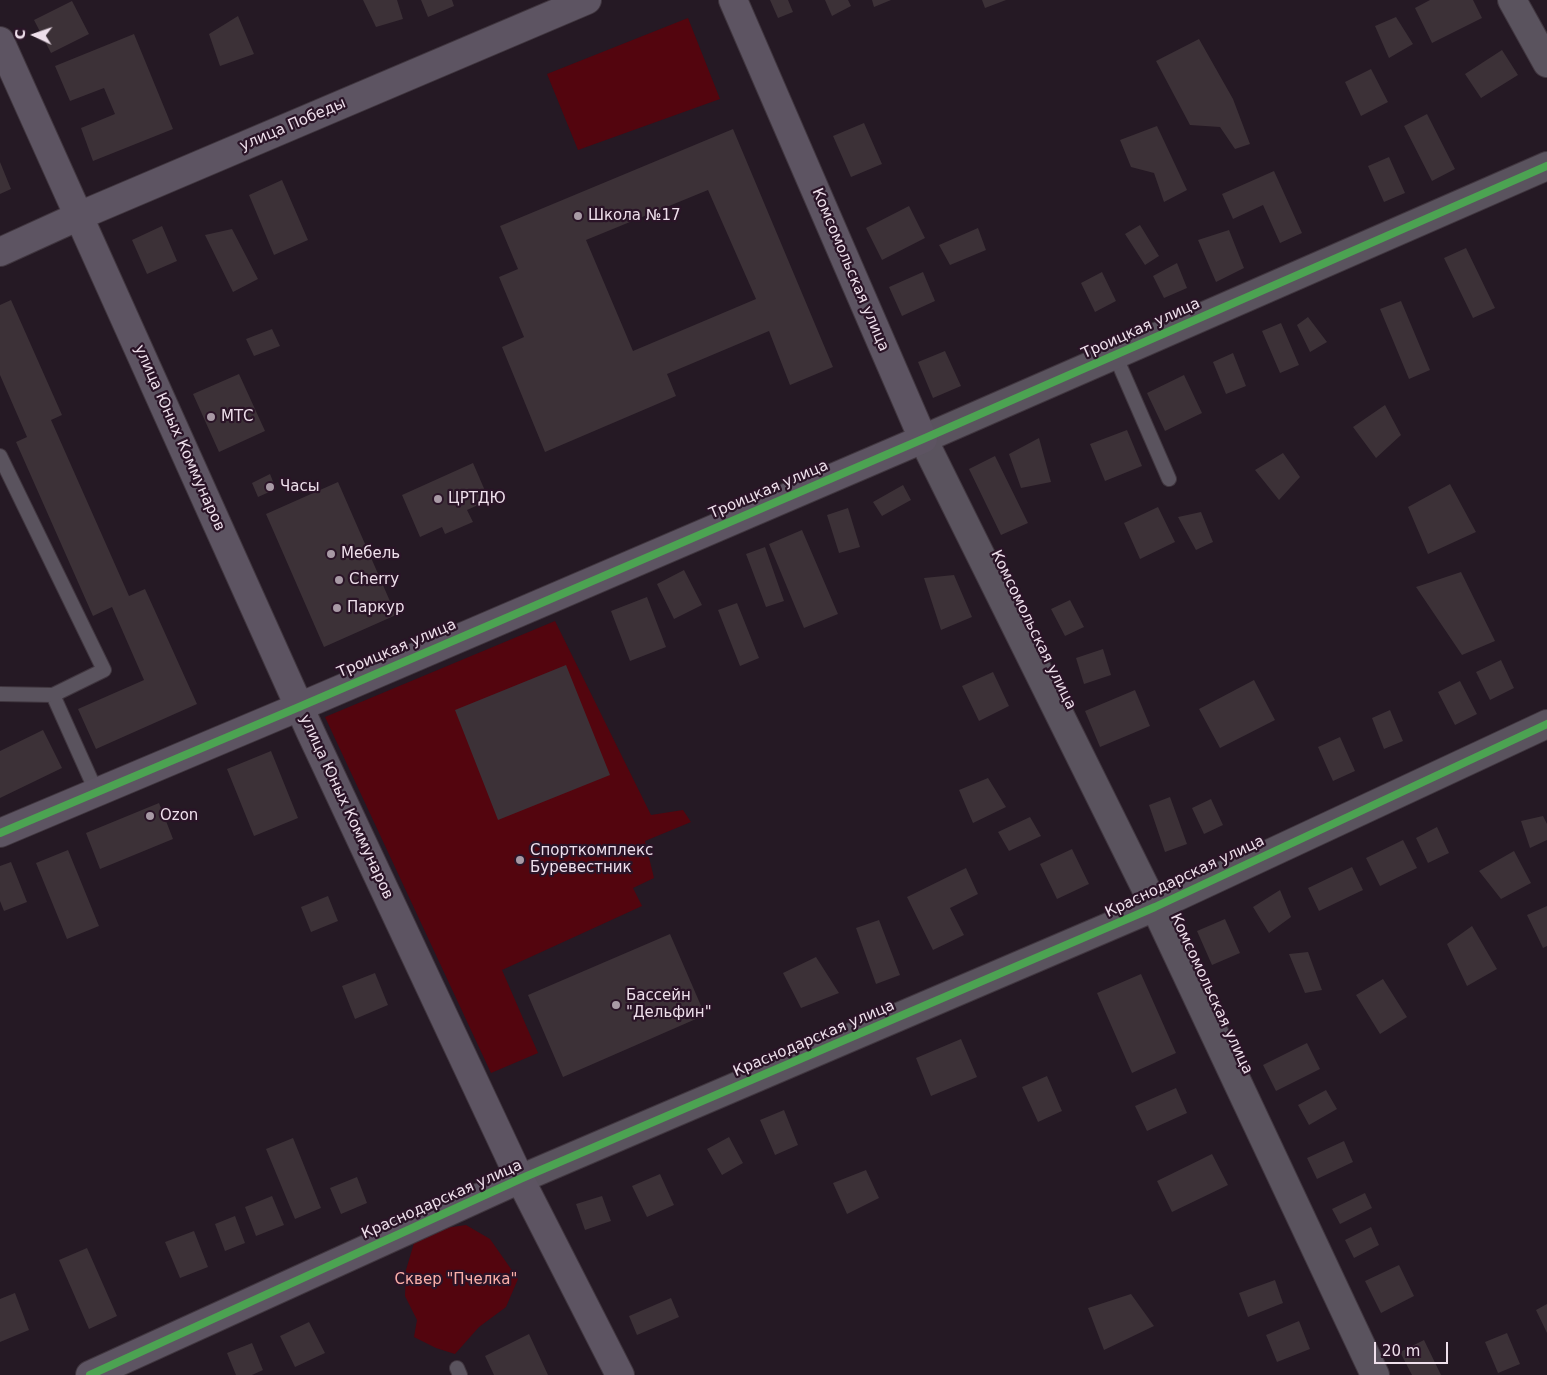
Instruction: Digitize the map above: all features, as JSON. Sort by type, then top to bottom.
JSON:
[{"type":"street","name":"улица Победы","points":[[0,252],[79,216],[587,0]]},
{"type":"street","name":"Комсомольская улица","points":[[733,0],[923,439],[1155,908],[1375,1375]]},
{"type":"street","points":[[1512,0],[1547,63]]},
{"type":"street","name":"улица Юных Коммунаров","points":[[0,41],[299,707],[520,1179],[620,1375]]},
{"type":"street","name":"Троицкая улица","points":[[0,833],[299,707],[923,439],[1547,166]]},
{"type":"street","name":"Краснодарская улица","points":[[90,1375],[520,1179],[1155,908],[1547,724]]},
{"type":"lane","points":[[1115,355],[1169,479]]},
{"type":"lane","points":[[0,456],[104,670],[53,695],[0,694]]},
{"type":"lane","points":[[53,695],[96,791]]},
{"type":"green space","points":[[688,18],[720,99],[578,150],[547,74]]},
{"type":"green space","name":"Cпорткомплекс Буревестник","points":[[555,621],[651,815],[683,810],[691,822],[645,841],[654,878],[633,888],[642,906],[502,970],[538,1053],[491,1073],[325,717]]},
{"type":"green space","name":"Сквер \"Пчелка\"","points":[[466,1225],[490,1239],[518,1279],[506,1307],[479,1327],[455,1354],[436,1348],[414,1337],[417,1320],[405,1296],[406,1270],[414,1243],[438,1229]]},
{"type":"building","points":[[363,0],[397,0],[403,19],[376,27]]},
{"type":"building","points":[[421,0],[452,0],[454,6],[428,17]]},
{"type":"building","points":[[770,0],[788,0],[793,12],[778,18]]},
{"type":"building","points":[[825,0],[848,0],[851,6],[832,16]]},
{"type":"building","points":[[872,0],[891,0],[874,7]]},
{"type":"building","points":[[982,0],[1006,0],[985,8]]},
{"type":"building","points":[[1430,0],[1473,0],[1482,18],[1432,43],[1415,8]]},
{"type":"building","points":[[72,1],[89,34],[51,53],[34,20]]},
{"type":"building","points":[[238,16],[254,54],[220,66],[209,34]]},
{"type":"building","points":[[1396,17],[1413,44],[1389,58],[1375,26]]},
{"type":"building","points":[[134,34],[173,129],[93,161],[81,128],[115,114],[104,88],[70,101],[55,66]]},
{"type":"building","points":[[1199,39],[1233,99],[1250,144],[1235,149],[1220,127],[1190,125],[1156,61]]},
{"type":"building","points":[[1502,50],[1518,75],[1481,98],[1465,74]]},
{"type":"building","points":[[1371,69],[1388,102],[1361,116],[1345,82]]},
{"type":"building","points":[[1427,114],[1455,169],[1432,181],[1404,126]]},
{"type":"building","points":[[864,123],[882,164],[851,177],[833,136]]},
{"type":"building","points":[[1157,126],[1187,190],[1164,202],[1154,173],[1131,167],[1120,140]]},
{"type":"building","points":[[733,129],[833,367],[790,385],[769,331],[667,374],[676,396],[545,452],[502,347],[524,337],[499,277],[518,269],[500,226]],"holes":[[[708,190],[756,299],[633,351],[586,240]]]},
{"type":"building","points":[[1389,157],[1405,193],[1384,202],[1368,166]]},
{"type":"building","points":[[0,162],[11,189],[0,194]]},
{"type":"building","points":[[1274,171],[1302,233],[1280,243],[1263,205],[1233,219],[1222,194]]},
{"type":"building","points":[[282,180],[308,240],[274,255],[249,195]]},
{"type":"building","points":[[909,206],[925,238],[882,260],[866,228]]},
{"type":"building","points":[[1140,225],[1159,256],[1145,265],[1125,234]]},
{"type":"building","points":[[162,226],[177,261],[147,274],[132,240]]},
{"type":"building","points":[[978,228],[986,250],[950,265],[939,245]]},
{"type":"building","points":[[232,229],[258,279],[233,292],[205,235]]},
{"type":"building","points":[[1229,230],[1244,268],[1216,282],[1198,240]]},
{"type":"building","points":[[1466,248],[1495,308],[1473,318],[1444,258]]},
{"type":"building","points":[[1177,263],[1187,288],[1164,298],[1153,276]]},
{"type":"building","points":[[923,272],[935,301],[902,316],[889,287]]},
{"type":"building","points":[[1102,272],[1116,301],[1095,312],[1081,283]]},
{"type":"building","points":[[11,300],[62,415],[51,420],[129,596],[145,589],[197,704],[96,749],[78,709],[144,680],[112,607],[93,616],[16,442],[27,437],[0,375],[0,305]]},
{"type":"building","points":[[1401,301],[1430,370],[1409,379],[1380,309]]},
{"type":"building","points":[[1308,317],[1327,342],[1310,352],[1297,325]]},
{"type":"building","points":[[1281,323],[1299,365],[1280,373],[1262,331]]},
{"type":"building","points":[[272,329],[280,346],[254,356],[246,339]]},
{"type":"building","points":[[945,351],[961,386],[933,398],[918,362]]},
{"type":"building","points":[[1233,353],[1246,386],[1226,394],[1213,362]]},
{"type":"building","points":[[239,374],[265,431],[219,452],[193,394]]},
{"type":"building","points":[[1184,375],[1202,413],[1165,431],[1147,393]]},
{"type":"building","points":[[1385,405],[1401,435],[1376,458],[1353,427]]},
{"type":"building","points":[[1127,430],[1142,466],[1105,481],[1090,444]]},
{"type":"building","points":[[1039,438],[1051,482],[1021,488],[1009,454]]},
{"type":"building","points":[[1283,453],[1300,477],[1279,500],[1255,470]]},
{"type":"building","points":[[995,456],[1028,523],[1001,535],[969,469]]},
{"type":"building","points":[[473,463],[489,500],[467,510],[473,522],[445,534],[442,527],[420,537],[402,495]]},
{"type":"building","points":[[270,474],[276,489],[258,497],[252,483]]},
{"type":"building","points":[[338,482],[396,615],[324,647],[266,514]]},
{"type":"building","points":[[1450,484],[1476,532],[1428,554],[1408,507]]},
{"type":"building","points":[[903,485],[911,500],[882,516],[873,502]]},
{"type":"building","points":[[1158,507],[1175,542],[1140,559],[1124,523]]},
{"type":"building","points":[[848,508],[860,547],[839,553],[827,515]]},
{"type":"building","points":[[1201,512],[1213,542],[1196,550],[1178,517]]},
{"type":"building","points":[[802,530],[838,614],[804,628],[769,544]]},
{"type":"building","points":[[765,547],[784,601],[766,607],[746,554]]},
{"type":"building","points":[[684,570],[702,605],[674,619],[657,584]]},
{"type":"building","points":[[1461,572],[1495,641],[1462,655],[1416,587]]},
{"type":"building","points":[[954,575],[972,617],[941,630],[924,578]]},
{"type":"building","points":[[647,597],[666,647],[630,661],[611,611]]},
{"type":"building","points":[[1070,600],[1084,627],[1065,636],[1051,609]]},
{"type":"building","points":[[737,603],[759,658],[740,666],[718,610]]},
{"type":"building","points":[[1103,649],[1111,675],[1084,684],[1076,658]]},
{"type":"building","points":[[1501,660],[1514,688],[1490,700],[1476,672]]},
{"type":"building","points":[[566,665],[610,775],[498,820],[455,710]]},
{"type":"building","points":[[993,672],[1009,706],[979,721],[962,686]]},
{"type":"building","points":[[1254,680],[1275,720],[1220,748],[1199,709]]},
{"type":"building","points":[[1460,681],[1477,714],[1455,725],[1438,692]]},
{"type":"building","points":[[1135,690],[1150,726],[1100,747],[1085,711]]},
{"type":"building","points":[[1390,710],[1403,741],[1384,749],[1372,718]]},
{"type":"building","points":[[43,730],[62,768],[0,798],[0,751]]},
{"type":"building","points":[[1340,737],[1355,771],[1333,781],[1318,747]]},
{"type":"building","points":[[271,751],[298,818],[254,836],[227,769]]},
{"type":"building","points":[[988,778],[1006,807],[973,823],[959,790]]},
{"type":"building","points":[[1170,797],[1187,844],[1165,852],[1149,805]]},
{"type":"building","points":[[1211,799],[1223,825],[1204,834],[1192,808]]},
{"type":"building","points":[[159,803],[173,839],[100,869],[86,833]]},
{"type":"building","points":[[1543,816],[1547,824],[1547,840],[1530,848],[1521,821]]},
{"type":"building","points":[[1030,817],[1041,836],[1009,851],[998,832]]},
{"type":"building","points":[[1437,827],[1449,853],[1428,863],[1416,838]]},
{"type":"building","points":[[1403,840],[1417,868],[1380,886],[1366,858]]},
{"type":"building","points":[[1072,849],[1089,884],[1057,899],[1040,864]]},
{"type":"building","points":[[68,850],[99,926],[67,939],[36,863]]},
{"type":"building","points":[[1514,851],[1531,883],[1501,899],[1479,871]]},
{"type":"building","points":[[11,862],[27,902],[4,911],[0,901],[0,866]]},
{"type":"building","points":[[1352,867],[1363,890],[1319,911],[1308,888]]},
{"type":"building","points":[[966,868],[978,894],[950,908],[964,935],[933,950],[907,897]]},
{"type":"building","points":[[1280,890],[1291,917],[1269,933],[1253,907]]},
{"type":"building","points":[[328,896],[338,921],[311,932],[301,907]]},
{"type":"building","points":[[1547,906],[1547,946],[1543,948],[1527,915]]},
{"type":"building","points":[[1225,919],[1240,953],[1212,965],[1197,931]]},
{"type":"building","points":[[879,920],[900,975],[876,984],[856,928]]},
{"type":"building","points":[[1472,926],[1497,969],[1467,986],[1447,944]]},
{"type":"building","name":"Бассейн \"Дельфин\"","points":[[670,934],[705,1015],[563,1077],[528,995]]},
{"type":"building","points":[[1308,952],[1322,990],[1305,993],[1289,954]]},
{"type":"building","points":[[816,957],[839,993],[801,1008],[783,973]]},
{"type":"building","points":[[375,973],[388,1005],[355,1019],[342,986]]},
{"type":"building","points":[[1141,974],[1176,1053],[1132,1073],[1097,993]]},
{"type":"building","points":[[1383,979],[1407,1017],[1380,1034],[1356,995]]},
{"type":"building","points":[[961,1039],[977,1077],[931,1096],[916,1058]]},
{"type":"building","points":[[1307,1043],[1320,1069],[1276,1091],[1263,1065]]},
{"type":"building","points":[[1047,1076],[1062,1111],[1038,1122],[1022,1087]]},
{"type":"building","points":[[1176,1088],[1187,1113],[1147,1131],[1135,1106]]},
{"type":"building","points":[[1326,1090],[1337,1109],[1309,1125],[1298,1105]]},
{"type":"building","points":[[784,1110],[798,1145],[775,1155],[760,1120]]},
{"type":"building","points":[[729,1137],[743,1163],[722,1175],[707,1149]]},
{"type":"building","points":[[293,1138],[321,1208],[295,1219],[266,1149]]},
{"type":"building","points":[[1344,1141],[1353,1162],[1317,1179],[1307,1158]]},
{"type":"building","points":[[1212,1154],[1228,1185],[1172,1212],[1157,1181]]},
{"type":"building","points":[[866,1170],[879,1198],[847,1214],[833,1183]]},
{"type":"building","points":[[660,1174],[674,1205],[647,1217],[632,1186]]},
{"type":"building","points":[[357,1177],[367,1203],[341,1214],[330,1188]]},
{"type":"building","points":[[1365,1193],[1372,1208],[1340,1224],[1332,1209]]},
{"type":"building","points":[[272,1196],[284,1225],[256,1236],[245,1207]]},
{"type":"building","points":[[602,1196],[611,1221],[585,1230],[576,1204]]},
{"type":"building","points":[[235,1216],[245,1243],[225,1251],[215,1224]]},
{"type":"building","points":[[1371,1227],[1379,1245],[1354,1258],[1345,1240]]},
{"type":"building","points":[[194,1231],[208,1267],[180,1278],[165,1242]]},
{"type":"building","points":[[87,1248],[117,1316],[89,1329],[59,1260]]},
{"type":"building","points":[[1399,1265],[1414,1296],[1381,1313],[1365,1281]]},
{"type":"building","points":[[1275,1280],[1283,1303],[1248,1317],[1239,1293]]},
{"type":"building","points":[[15,1293],[29,1330],[0,1342],[0,1299]]},
{"type":"building","points":[[1131,1294],[1154,1326],[1104,1350],[1088,1308]]},
{"type":"building","points":[[671,1298],[679,1317],[637,1335],[629,1316]]},
{"type":"building","points":[[1547,1304],[1547,1333],[1536,1310]]},
{"type":"building","points":[[1299,1321],[1310,1349],[1277,1362],[1266,1335]]},
{"type":"building","points":[[309,1322],[325,1353],[295,1367],[280,1336]]},
{"type":"building","points":[[1507,1333],[1520,1364],[1498,1373],[1485,1342]]},
{"type":"building","points":[[529,1334],[548,1375],[494,1375],[485,1356]]},
{"type":"building","points":[[1424,1340],[1441,1375],[1412,1375],[1400,1352]]},
{"type":"building","points":[[252,1343],[263,1370],[252,1375],[236,1375],[227,1353]]},
{"type":"cycle path","points":[[0,833],[299,707],[923,439],[1547,166]]},
{"type":"cycle path","points":[[90,1375],[520,1179],[1155,907],[1547,724]]},
{"type":"place","name":"Школа №17","points":[[578,216]]},
{"type":"place","name":"МТС","points":[[211,417]]},
{"type":"place","name":"Часы","points":[[270,487]]},
{"type":"place","name":"ЦРТДЮ","points":[[438,499]]},
{"type":"place","name":"Мебель","points":[[331,554]]},
{"type":"place","name":"Cherry","points":[[339,580]]},
{"type":"place","name":"Паркур","points":[[337,608]]},
{"type":"place","name":"Ozon","points":[[150,816]]},
{"type":"place","name":"Cпорткомплекс Буревестник","points":[[520,860]]},
{"type":"place","name":"Бассейн \"Дельфин\"","points":[[616,1005]]}]
